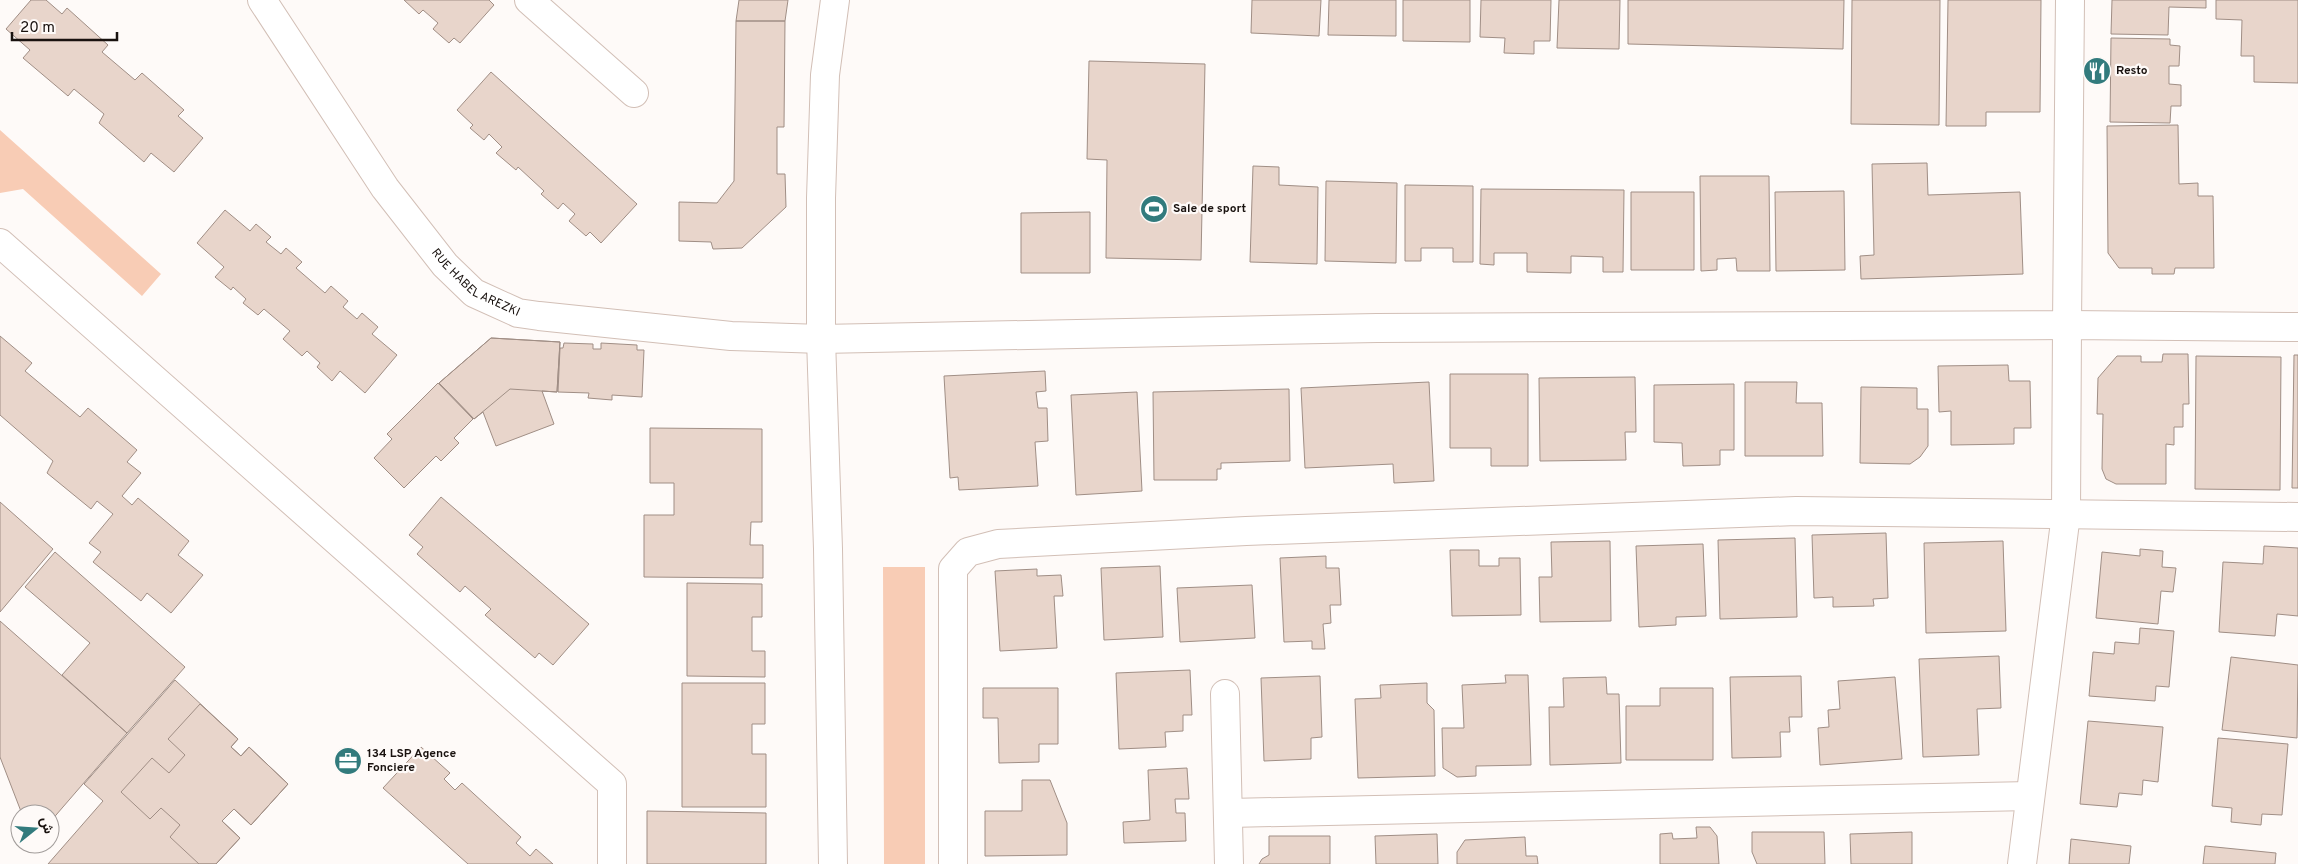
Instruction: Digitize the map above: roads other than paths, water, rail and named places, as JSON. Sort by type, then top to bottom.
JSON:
[{"type":"street","name":"RUE HABEL AREZKI","points":[[262,0],[385,188],[445,265],[474,293],[518,313],[731,336],[821,338],[1387,328],[2067,324],[2298,327]]},
{"type":"street","points":[[529,0],[634,93]]},
{"type":"street","points":[[833,864],[828,549],[821,338],[821,198],[826,75],[835,0]]},
{"type":"street","points":[[2022,864],[2066,514],[2070,0]]},
{"type":"street","points":[[0,243],[612,784],[612,864]]},
{"type":"street","points":[[953,864],[953,569],[968,552],[998,544],[1246,531],[1796,511],[2298,517]]},
{"type":"street","points":[[1225,694],[1229,864]]},
{"type":"street","points":[[1229,813],[2030,796]]},
{"type":"place","name":"Resto","points":[[2097,71]]},
{"type":"place","name":"Sale de sport","points":[[1154,209]]},
{"type":"place","name":"134 LSP Agence Fonciere","points":[[348,761]]}]
